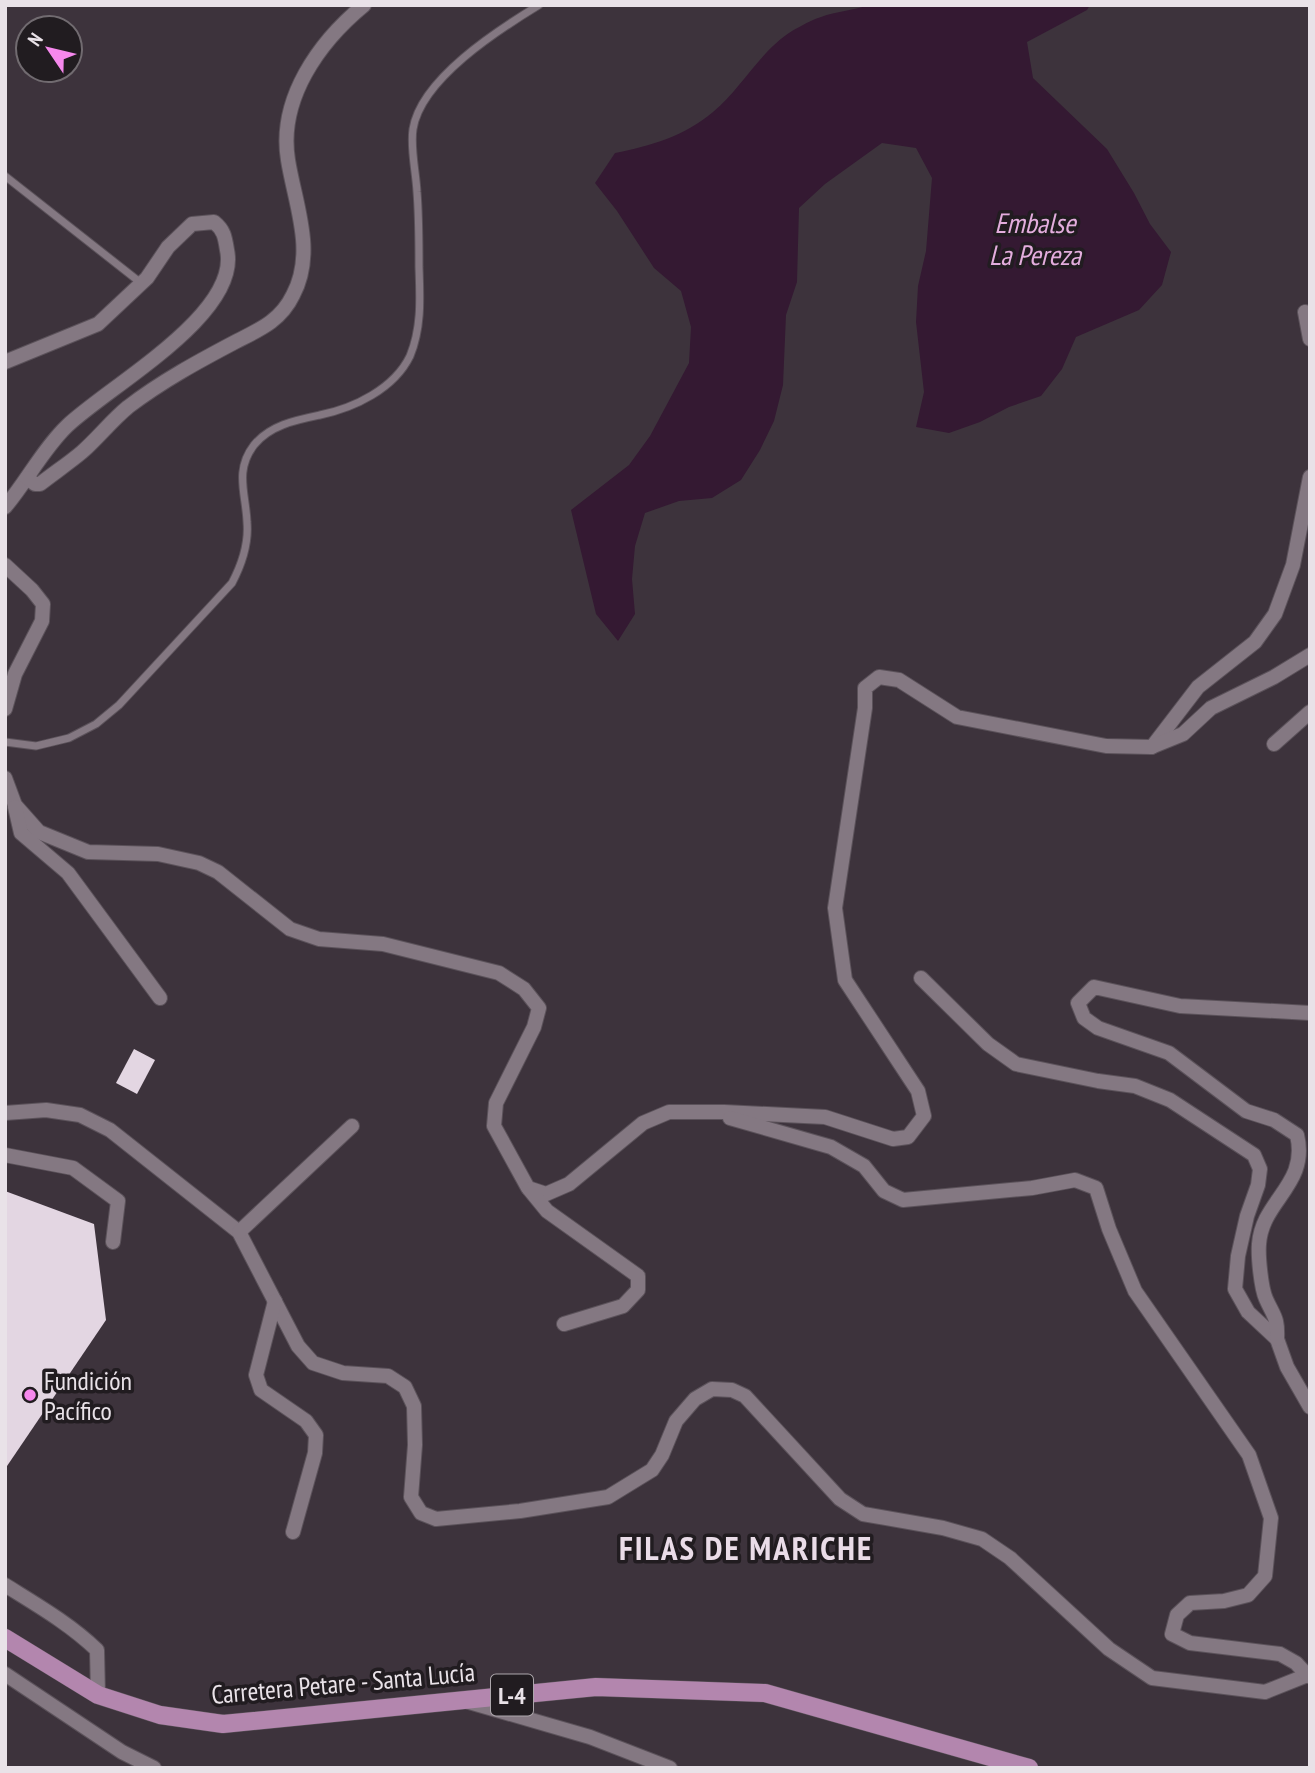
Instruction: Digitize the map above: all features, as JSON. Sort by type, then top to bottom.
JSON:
[{"type":"main road","name":"Carretera Petare - Santa Lucía","points":[[5,1638],[98,1695],[160,1715],[223,1724],[596,1687],[765,1693],[1029,1768]]},
{"type":"street","points":[[27,478],[40,484],[82,452],[126,409],[174,374],[270,324],[287,306],[298,284],[304,247],[286,145],[291,106],[306,73],[323,46],[336,30],[364,5]]},
{"type":"street","points":[[5,362],[98,324],[141,283],[168,247],[192,224],[214,222],[223,230],[230,262],[221,291],[214,300],[193,326],[66,426],[5,507]]},
{"type":"street","points":[[1305,312],[1310,339]]},
{"type":"street","points":[[1151,747],[1198,687],[1255,642],[1275,614],[1293,565],[1310,477]]},
{"type":"street","points":[[5,565],[43,604],[42,621],[15,674],[5,709]]},
{"type":"street","points":[[528,1188],[546,1194],[569,1184],[643,1123],[670,1112],[825,1117],[893,1139],[908,1137],[924,1116],[918,1091],[845,980],[835,908],[866,708],[865,688],[879,677],[899,680],[957,718],[1106,746],[1151,747],[1183,734],[1211,708],[1274,677],[1310,655]]},
{"type":"street","points":[[1274,744],[1310,712]]},
{"type":"street","points":[[5,778],[21,833],[68,873],[160,998]]},
{"type":"street","points":[[15,805],[39,832],[88,852],[158,854],[199,863],[218,872],[290,929],[309,936],[396,947],[499,973],[524,989],[539,1008],[534,1027],[496,1104],[494,1126],[528,1188],[547,1211],[638,1276],[638,1290],[623,1306],[564,1324]]},
{"type":"street","points":[[921,978],[988,1044],[1016,1064],[1098,1082],[1135,1086],[1170,1100],[1254,1155],[1260,1169],[1258,1185],[1238,1256],[1236,1289],[1248,1312],[1277,1339]]},
{"type":"street","points":[[1310,1013],[1180,1006],[1094,988],[1078,1003],[1084,1018],[1098,1028],[1169,1054],[1246,1111],[1274,1120],[1297,1135],[1301,1150],[1297,1172],[1266,1220],[1259,1244],[1264,1296],[1278,1322],[1277,1339],[1287,1367],[1310,1407]]},
{"type":"street","points":[[5,1113],[46,1110],[80,1115],[110,1130],[239,1232],[298,1346],[313,1363],[342,1373],[388,1376],[405,1387],[414,1406],[415,1445],[411,1497],[421,1513],[436,1519],[520,1511],[608,1497],[652,1470],[662,1455],[676,1420],[695,1399],[712,1389],[732,1390],[745,1396],[840,1499],[863,1514],[943,1528],[982,1539],[1010,1558],[1109,1649],[1152,1678],[1265,1692],[1309,1675],[1280,1654],[1190,1643],[1172,1634],[1177,1615],[1190,1603],[1224,1601],[1248,1595],[1265,1576],[1270,1518],[1249,1455],[1135,1291],[1109,1229],[1096,1188],[1075,1180],[1032,1188],[903,1200],[884,1191],[864,1166],[831,1146],[709,1112]]},
{"type":"street","points":[[239,1232],[352,1126]]},
{"type":"street","points":[[5,1155],[73,1168],[118,1201],[113,1242]]},
{"type":"street","points":[[275,1301],[256,1375],[261,1390],[306,1421],[316,1435],[315,1453],[293,1532]]},
{"type":"street","points":[[5,1585],[83,1636],[97,1650],[98,1695]]},
{"type":"street","points":[[5,1674],[122,1752],[153,1768]]},
{"type":"street","points":[[464,1700],[590,1737],[670,1768]]},
{"type":"lane","points":[[5,741],[36,746],[53,743],[83,731],[119,705],[232,583],[238,573],[247,536],[241,477],[246,458],[256,442],[278,426],[354,404],[398,376],[414,345],[419,317],[418,199],[412,131],[416,118],[428,93],[448,71],[516,19],[539,5]]},
{"type":"lane","points":[[5,177],[141,283]]},
{"type":"water","name":"Embalse La Pereza","points":[[868,5],[1090,5],[1087,10],[1027,42],[1033,78],[1107,149],[1150,224],[1171,252],[1162,285],[1139,310],[1076,337],[1062,369],[1041,396],[949,433],[916,427],[924,392],[916,322],[918,286],[926,251],[932,178],[916,148],[882,143],[825,184],[799,208],[797,282],[786,315],[783,385],[774,421],[741,480],[712,498],[679,501],[645,513],[635,546],[632,579],[635,614],[618,641],[596,614],[571,510],[629,465],[650,436],[689,363],[691,327],[681,291],[654,268],[617,211],[595,183],[615,153],[667,139],[691,128],[713,112],[770,49],[792,31],[827,15]]},
{"type":"building","points":[[134,1049],[155,1060],[137,1094],[116,1083]]},
{"type":"building","name":"Fundición Pacífico","points":[[5,1191],[94,1224],[106,1320],[5,1469]]},
{"type":"place","name":"Fundición Pacífico","points":[[30,1395]]},
{"type":"district","name":"FILAS DE MARICHE","points":[[746,1547]]}]
